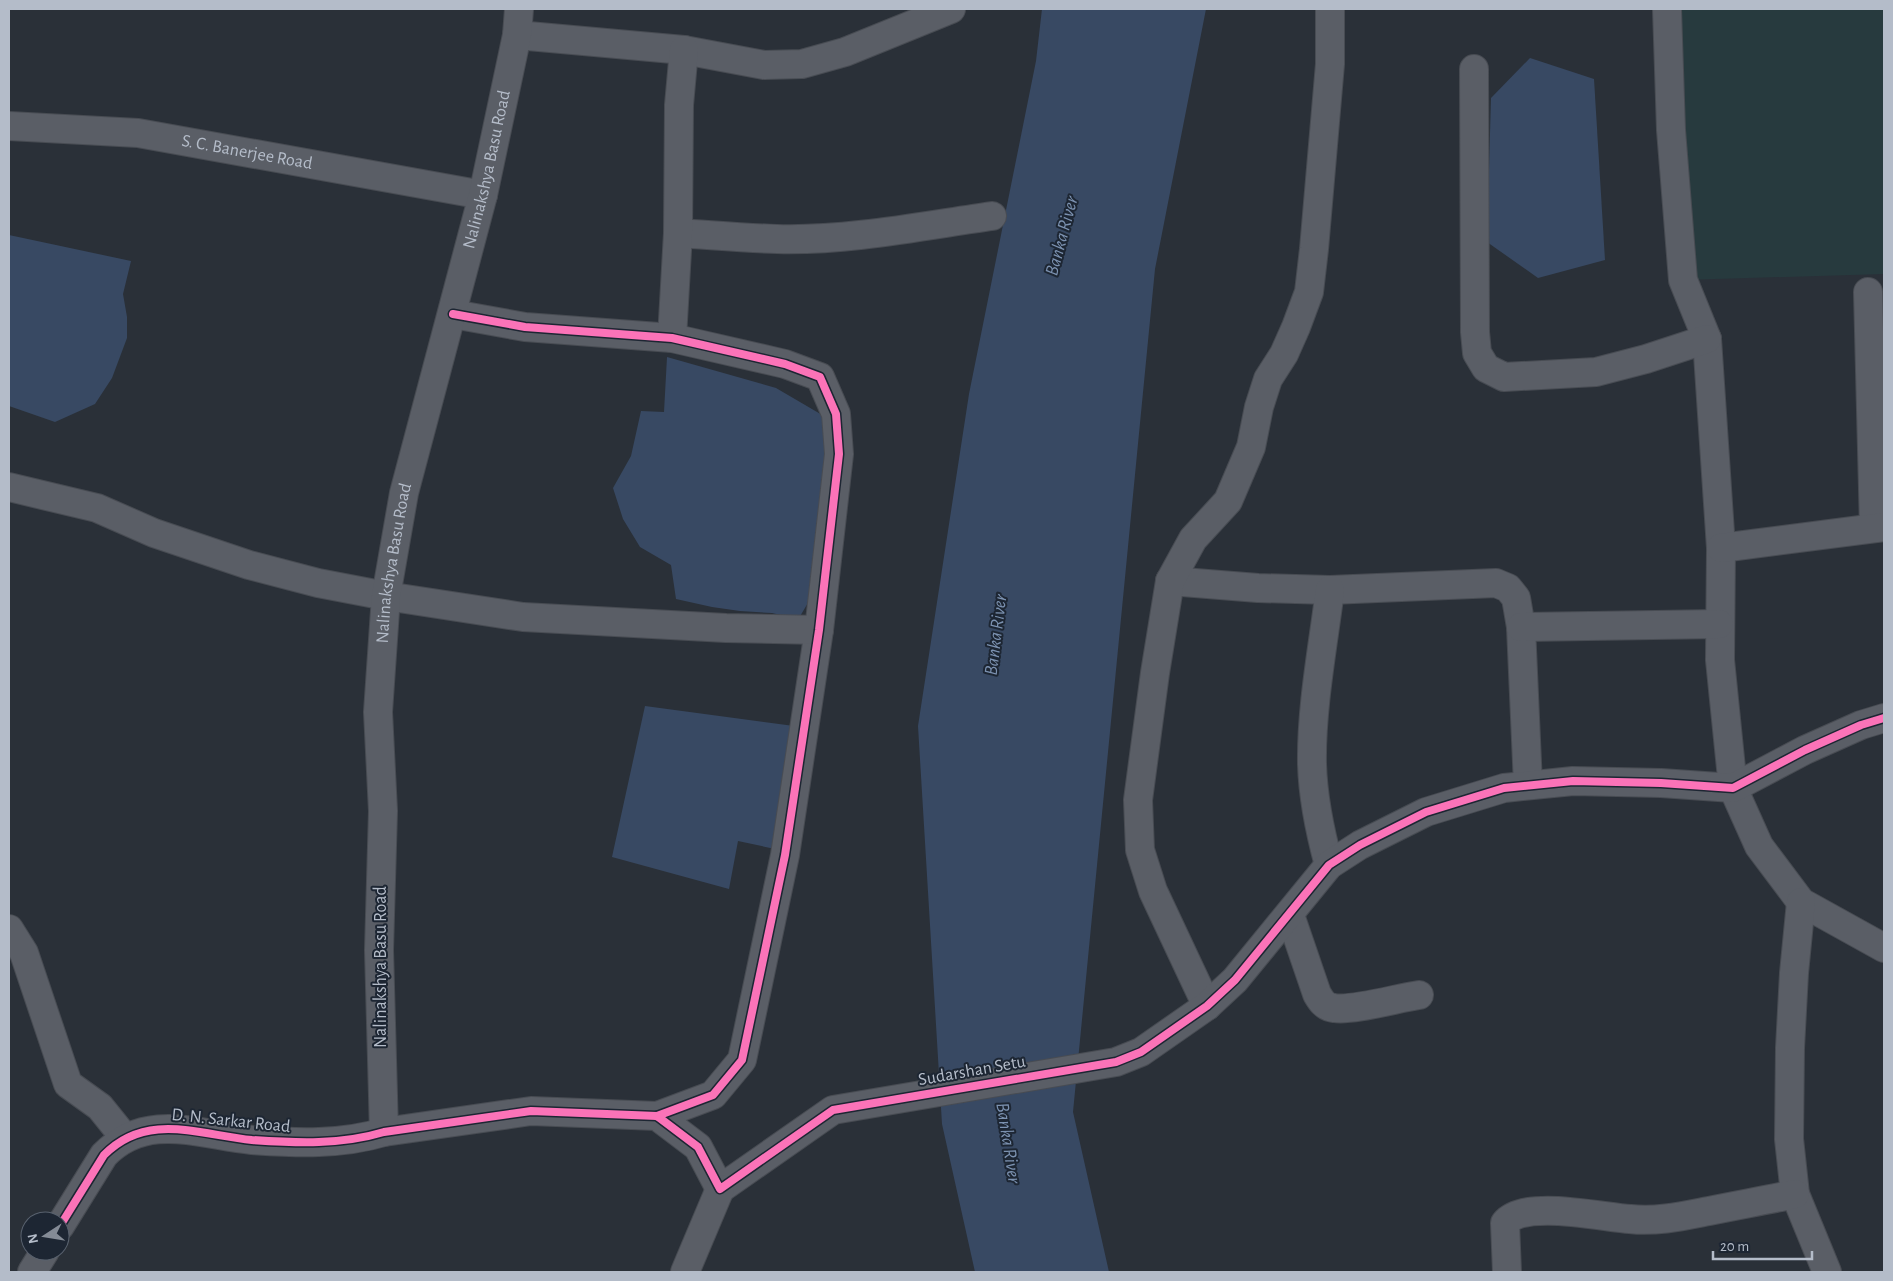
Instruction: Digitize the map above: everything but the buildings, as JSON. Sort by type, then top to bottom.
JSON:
[{"type":"street","points":[[518,22],[764,65],[802,64],[845,52],[951,9]]},
{"type":"street","points":[[1207,1006],[1152,891],[1140,850],[1138,800],[1155,673],[1170,581],[1194,539],[1228,501],[1251,448],[1259,407],[1268,380],[1284,354],[1309,292],[1330,64],[1330,9]]},
{"type":"street","points":[[1667,9],[1671,130],[1684,280],[1707,339],[1721,548],[1720,660],[1733,788],[1759,846],[1801,902],[1884,948]]},
{"type":"street","name":"Nalinakshya Basu Road","points":[[384,1132],[379,950],[383,811],[378,712],[386,596],[404,493],[483,195],[518,22]]},
{"type":"street","points":[[672,338],[678,233],[679,105],[684,50]]},
{"type":"street","points":[[1474,69],[1475,332],[1477,353],[1486,368],[1504,377],[1596,372],[1646,359],[1707,339]]},
{"type":"street","name":"S. C. Banerjee Road","points":[[9,126],[138,134],[483,195]]},
{"type":"street","points":[[678,233],[778,239],[835,236],[905,229],[992,216]]},
{"type":"street","points":[[1721,548],[1879,527],[1868,292]]},
{"type":"street","points":[[453,314],[525,327],[672,338],[785,364],[820,377],[836,414],[839,454],[819,630],[785,855],[742,1060],[713,1095],[658,1116]]},
{"type":"street","points":[[9,487],[97,508],[154,533],[249,565],[318,583],[386,596],[523,617],[726,628],[819,630]]},
{"type":"street","points":[[1170,581],[1258,588],[1330,590],[1496,584],[1508,588],[1516,598],[1521,627],[1528,785]]},
{"type":"street","points":[[1329,865],[1315,801],[1312,764],[1315,716],[1330,590]]},
{"type":"street","points":[[1521,627],[1720,624]]},
{"type":"street","points":[[1733,788],[1805,750],[1884,718]]},
{"type":"street","name":"Sudarshan Setu","points":[[720,1189],[832,1110],[1116,1062],[1141,1052],[1207,1006],[1235,980],[1329,865],[1360,845],[1426,812],[1504,788],[1572,781],[1661,783],[1733,788]]},
{"type":"street","points":[[1801,902],[1794,972],[1790,1048],[1789,1139],[1795,1194],[1827,1272]]},
{"type":"street","points":[[1290,914],[1317,994],[1324,1005],[1334,1008],[1354,1007],[1419,994]]},
{"type":"street","points":[[9,929],[24,953],[68,1084],[100,1107],[125,1138]]},
{"type":"street","name":"D. N. Sarkar Road","points":[[69,1211],[104,1154],[113,1145],[125,1138],[142,1132],[174,1129],[250,1140],[319,1144],[362,1139],[384,1132],[531,1111],[658,1116]]},
{"type":"street","points":[[658,1116],[698,1147],[720,1189],[685,1272]]},
{"type":"street","points":[[1507,1272],[1505,1223],[1510,1216],[1523,1211],[1559,1211],[1631,1219],[1668,1219],[1795,1194]]},
{"type":"street","points":[[32,1272],[39,1261]]},
{"type":"green space","points":[[1675,9],[1884,9],[1884,274],[1683,280]]},
{"type":"water","name":"Banka River","points":[[1042,9],[1206,9],[1155,269],[1073,1112],[1109,1272],[975,1272],[942,1124],[918,726],[969,394],[1036,61]]},
{"type":"water","points":[[1530,58],[1594,79],[1605,260],[1538,278],[1487,242],[1491,98]]},
{"type":"water","points":[[9,235],[131,261],[123,294],[127,317],[127,338],[112,378],[95,404],[55,422],[9,406]]},
{"type":"water","points":[[667,357],[776,388],[829,419],[812,596],[799,618],[772,613],[712,607],[676,599],[671,565],[640,547],[623,519],[613,488],[631,456],[641,411],[664,412]]},
{"type":"water","points":[[645,706],[794,726],[775,849],[738,841],[729,889],[612,857]]},
{"type":"cycle path","points":[[453,314],[525,327],[672,338],[785,364],[820,377],[836,414],[839,454],[819,630],[785,855],[742,1060],[713,1095],[657,1116]]},
{"type":"cycle path","points":[[69,1211],[104,1155],[121,1142],[138,1133],[175,1129],[252,1140],[319,1142],[352,1139],[384,1132],[531,1111],[657,1116],[698,1147],[720,1189],[833,1110],[1116,1062],[1141,1052],[1207,1006],[1235,980],[1329,865],[1360,845],[1426,812],[1504,788],[1573,781],[1661,783],[1733,788],[1805,750],[1861,725],[1884,718]]}]
